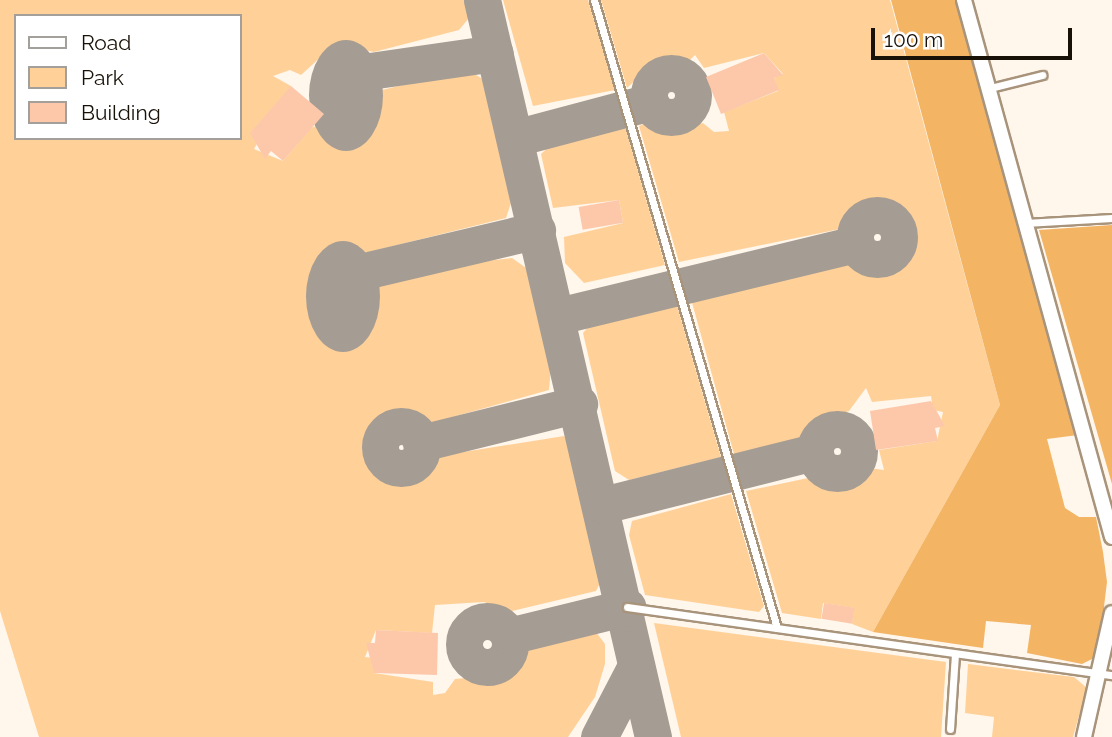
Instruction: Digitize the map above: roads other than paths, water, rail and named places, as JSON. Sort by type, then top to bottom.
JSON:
[{"type":"street","points":[[964,0],[1025,223],[1107,494],[1112,537]]},
{"type":"street","points":[[1084,737],[1107,675],[1112,613]]},
{"type":"lane","points":[[594,0],[776,628]]},
{"type":"lane","points":[[990,88],[1042,75]]},
{"type":"lane","points":[[1025,223],[1112,218]]},
{"type":"lane","points":[[627,607],[1107,675]]},
{"type":"lane","points":[[950,729],[955,654]]}]
